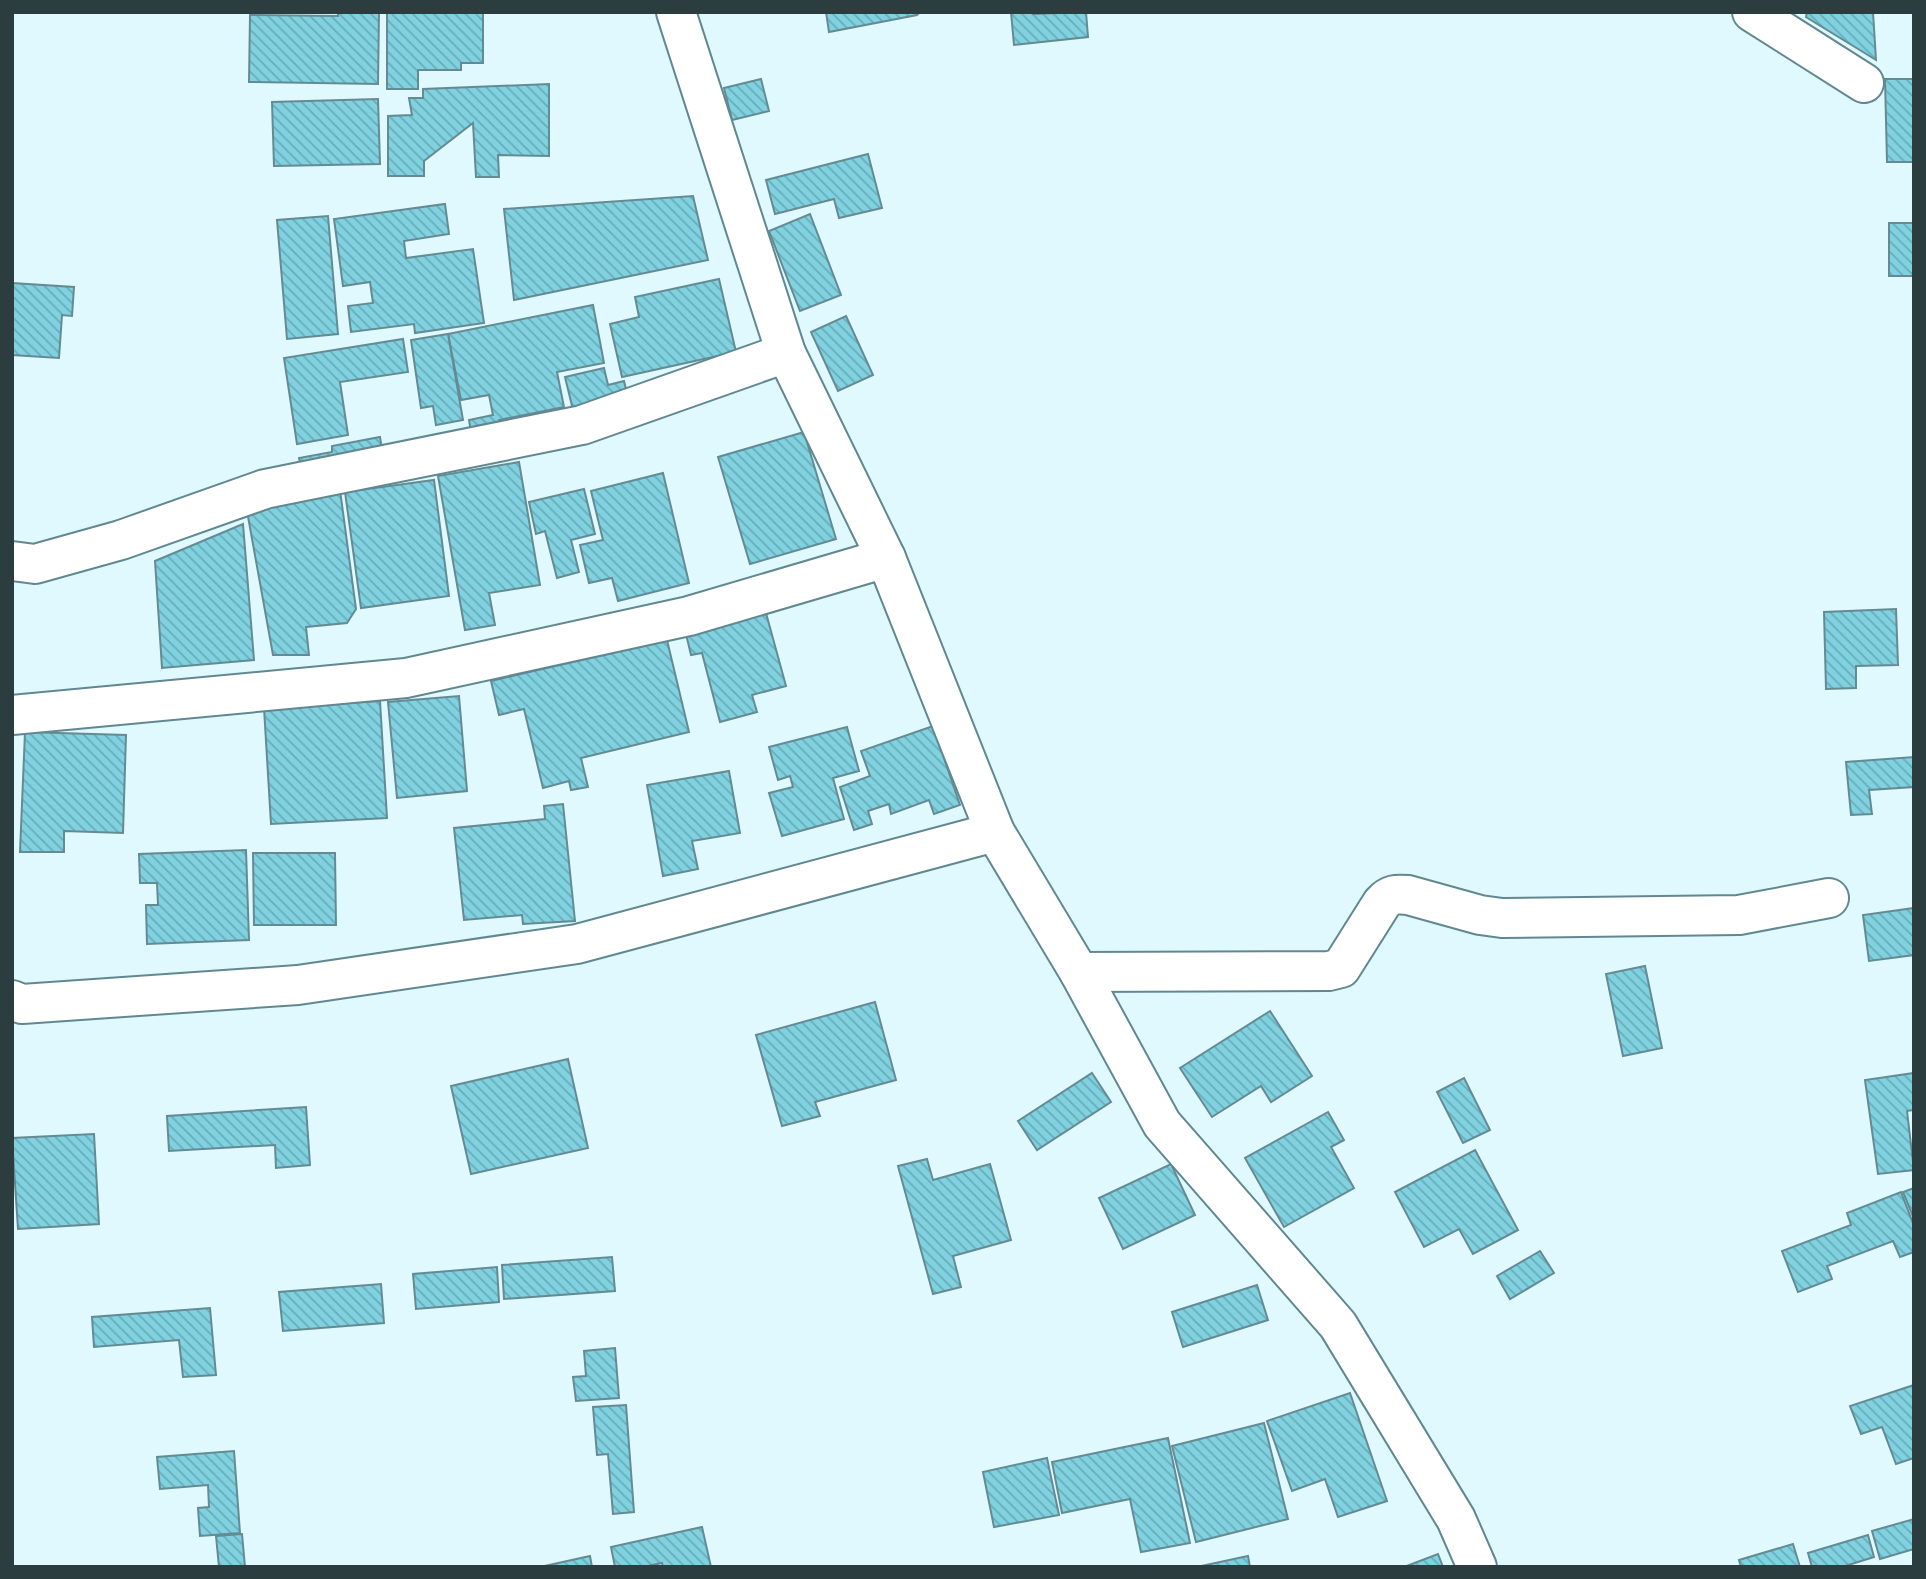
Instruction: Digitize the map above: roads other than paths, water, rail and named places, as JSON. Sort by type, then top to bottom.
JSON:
[{"type":"street","points":[[676,12],[786,353],[886,558],[995,832],[1079,972],[1161,1124],[1338,1325],[1455,1519],[1477,1567]]},
{"type":"street","points":[[1752,12],[1864,83]]},
{"type":"street","points":[[12,561],[35,564],[121,540],[265,489],[582,425],[786,353]]},
{"type":"street","points":[[12,715],[406,678],[689,616],[886,558]]},
{"type":"street","points":[[12,1000],[22,1004],[298,985],[577,944],[995,832]]},
{"type":"street","points":[[1079,972],[1329,971],[1341,968],[1382,903],[1388,896],[1396,894],[1502,918],[1739,915],[1829,898]]}]
